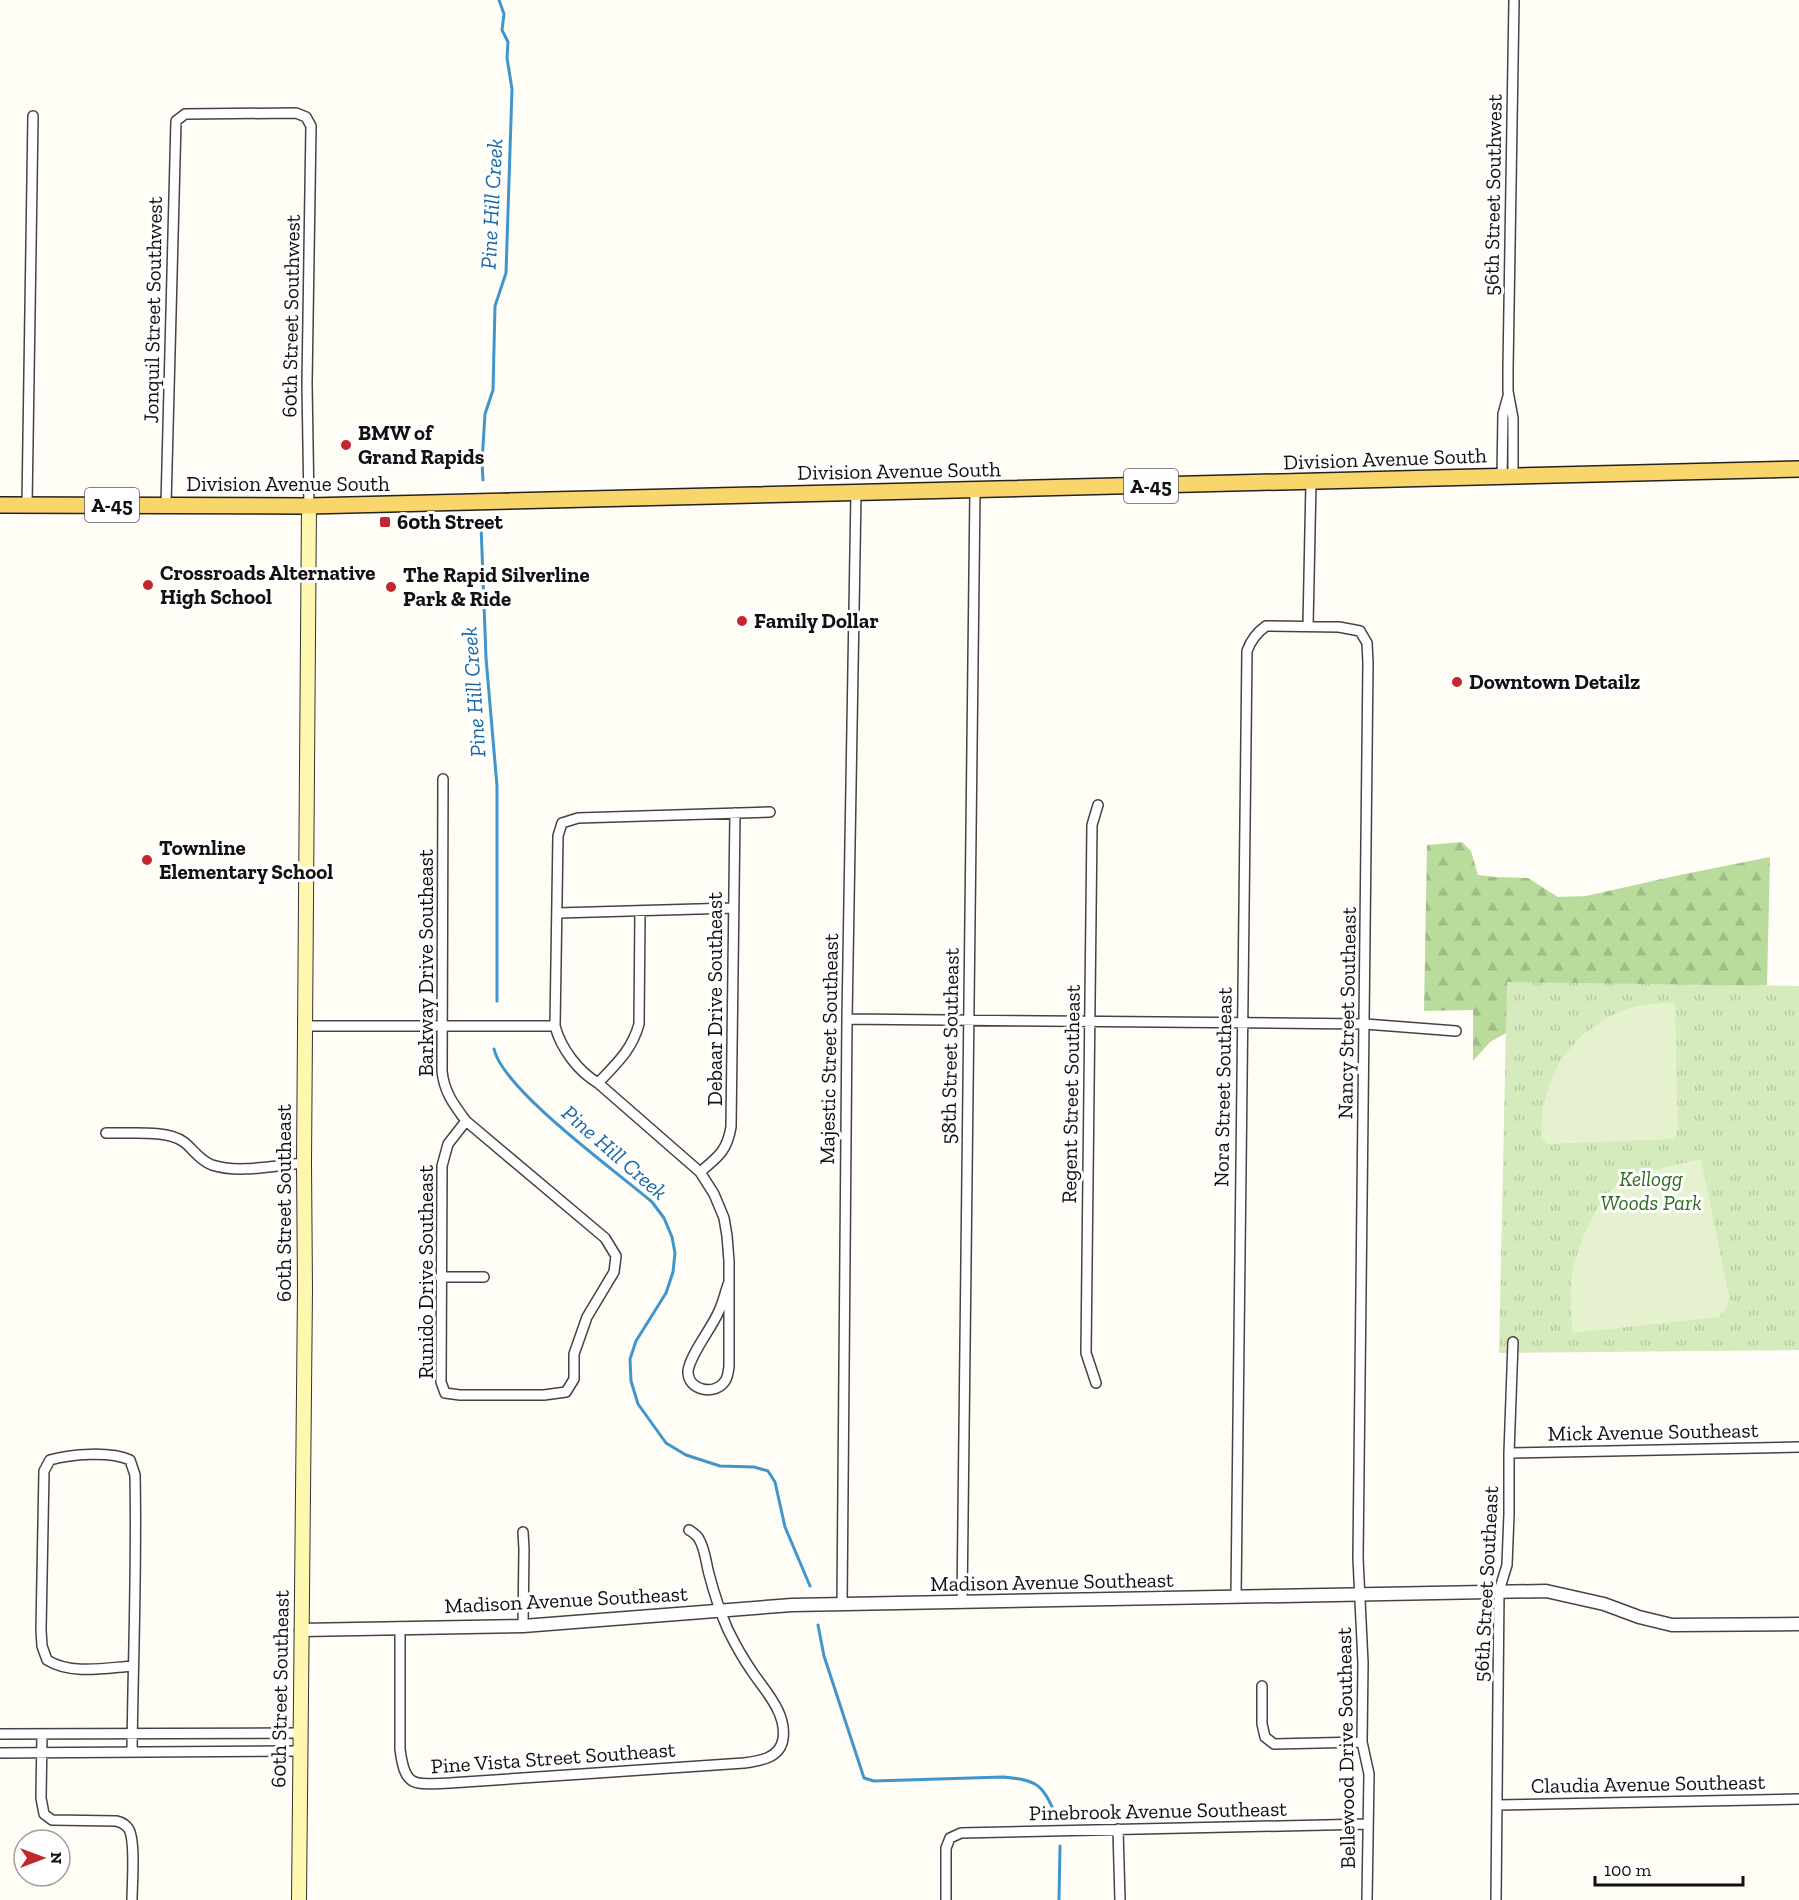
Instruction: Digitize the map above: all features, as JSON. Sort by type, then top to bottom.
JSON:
[{"type":"main road","name":"Division Avenue South","points":[[0,505],[309,506],[1799,469]]},
{"type":"main road","name":"60th Street Southeast","points":[[299,1900],[309,506]]},
{"type":"street","name":"56th Street Southwest","points":[[1507,476],[1513,415],[1508,391],[1514,0]]},
{"type":"street","name":"60th Street Southwest","points":[[179,117],[185,114],[296,113],[306,117],[311,126],[309,506]]},
{"type":"street","points":[[27,505],[33,116]]},
{"type":"street","name":"Jonquil Street Southwest","points":[[166,505],[175,126],[179,117]]},
{"type":"street","points":[[1308,626],[1311,482]]},
{"type":"street","name":"58th Street Southeast","points":[[962,1603],[975,490]]},
{"type":"street","name":"Majestic Street Southeast","points":[[842,1605],[847,1019],[856,493]]},
{"type":"street","name":"Nora Street Southeast","points":[[1236,1598],[1247,651],[1251,640],[1266,626],[1308,626]]},
{"type":"street","name":"Nancy Street Southeast","points":[[1308,626],[1339,627],[1360,631],[1367,643],[1358,1558],[1360,1594]]},
{"type":"street","name":"Barkway Drive Southeast","points":[[443,779],[442,1027],[443,1080],[449,1098],[466,1121],[605,1238],[616,1256],[614,1272],[587,1317],[580,1336],[574,1354],[574,1379],[566,1392],[544,1395],[446,1393]]},
{"type":"street","name":"Regent Street Southeast","points":[[1096,1383],[1086,1353],[1092,825],[1098,805]]},
{"type":"street","points":[[729,1282],[718,1313],[691,1361],[688,1371],[689,1379],[694,1385],[704,1390],[716,1389],[721,1385],[726,1380],[729,1367],[729,1282],[727,1236],[723,1218],[714,1194],[700,1172],[598,1083],[587,1077],[558,1037],[555,1026],[558,836],[562,823],[578,818],[770,812]]},
{"type":"street","name":"Debaar Drive Southeast","points":[[700,1172],[725,1149],[731,1127],[735,813]]},
{"type":"street","points":[[558,914],[733,908]]},
{"type":"street","points":[[598,1083],[634,1041],[639,1024],[639,912]]},
{"type":"street","points":[[847,1019],[1365,1024],[1456,1031]]},
{"type":"street","points":[[306,1026],[555,1026]]},
{"type":"street","name":"Runido Drive Southeast","points":[[446,1393],[441,1382],[441,1166],[448,1144],[466,1121]]},
{"type":"street","points":[[106,1133],[169,1136],[183,1141],[196,1155],[212,1164],[235,1169],[304,1163]]},
{"type":"street","points":[[440,1277],[484,1276]]},
{"type":"street","name":"56th Street Southeast","points":[[1496,1900],[1499,1591],[1507,1565],[1513,1342]]},
{"type":"street","name":"Mick Avenue Southeast","points":[[1509,1453],[1799,1447]]},
{"type":"street","points":[[132,1752],[135,1632],[135,1475],[130,1461],[120,1456],[64,1456],[50,1461],[44,1471],[41,1630],[46,1660],[58,1667],[78,1669],[133,1666]]},
{"type":"street","points":[[689,1530],[699,1538],[720,1611]]},
{"type":"street","points":[[523,1532],[523,1626]]},
{"type":"street","name":"Madison Avenue Southeast","points":[[301,1630],[523,1626],[792,1605],[1499,1591],[1546,1591],[1604,1604],[1639,1617],[1672,1625],[1799,1624]]},
{"type":"street","name":"Bellewood Drive Southeast","points":[[1360,1594],[1363,1663],[1362,1742],[1369,1774],[1367,1900]]},
{"type":"street","name":"Pine Vista Street Southeast","points":[[400,1628],[402,1767],[406,1777],[416,1783],[450,1784],[744,1763],[771,1756],[779,1750],[783,1740],[783,1728],[776,1706],[738,1651],[720,1611]]},
{"type":"street","points":[[1262,1686],[1262,1724],[1265,1737],[1274,1744],[1362,1742]]},
{"type":"street","points":[[0,1734],[300,1733]]},
{"type":"street","points":[[42,1734],[41,1798],[44,1814],[52,1820],[116,1821],[128,1827],[133,1842],[132,1900]]},
{"type":"street","points":[[0,1753],[300,1751]]},
{"type":"street","name":"Claudia Avenue Southeast","points":[[1497,1805],[1799,1799]]},
{"type":"street","name":"Pinebrook Avenue Southeast","points":[[946,1900],[946,1848],[950,1838],[961,1833],[1368,1824]]},
{"type":"street","points":[[1118,1829],[1119,1900]]},
{"type":"green space","points":[[1462,842],[1471,851],[1478,875],[1528,878],[1558,897],[1586,896],[1770,857],[1767,985],[1644,994],[1506,1033],[1490,1042],[1473,1061],[1473,1010],[1424,1011],[1427,845]]},
{"type":"green space","name":"Kellogg Woods Park","points":[[1507,982],[1799,986],[1799,1350],[1499,1353]]},
{"type":"green space","points":[[1675,1004],[1678,1129],[1674,1139],[1547,1144],[1541,1135],[1543,1108],[1550,1083],[1561,1059],[1582,1035],[1610,1016],[1636,1006]]},
{"type":"green space","points":[[1701,1159],[1729,1296],[1727,1307],[1719,1317],[1572,1333],[1572,1273],[1586,1231],[1599,1204],[1614,1188],[1634,1177]]},
{"type":"waterway","name":"Pine Hill Creek","points":[[483,480],[485,414],[493,390],[495,306],[506,273],[512,89],[507,58],[508,42],[502,30],[504,14],[499,0]]},
{"type":"waterway","name":"Pine Hill Creek","points":[[481,525],[486,658],[497,786],[497,1001]]},
{"type":"waterway","name":"Pine Hill Creek","points":[[494,1049],[502,1066],[539,1108],[652,1202],[664,1218],[672,1237],[675,1253],[673,1272],[666,1293],[636,1341],[630,1359],[631,1381],[638,1404],[666,1443],[686,1455],[720,1466],[754,1467],[768,1471],[775,1482],[785,1527],[810,1586]]},
{"type":"waterway","points":[[818,1625],[824,1656],[864,1778],[874,1781],[1003,1777],[1023,1780],[1042,1789],[1055,1814]]},
{"type":"waterway","points":[[1059,1900],[1060,1846]]},
{"type":"place","name":"BMW of Grand Rapids","points":[[346,445]]},
{"type":"place","name":"60th Street","points":[[385,522]]},
{"type":"place","name":"Crossroads Alternative High School","points":[[148,585]]},
{"type":"place","name":"The Rapid Silverline Park & Ride","points":[[391,587]]},
{"type":"place","name":"Family Dollar","points":[[742,621]]},
{"type":"place","name":"Downtown Detailz","points":[[1457,682]]},
{"type":"place","name":"Townline Elementary School","points":[[147,860]]}]
